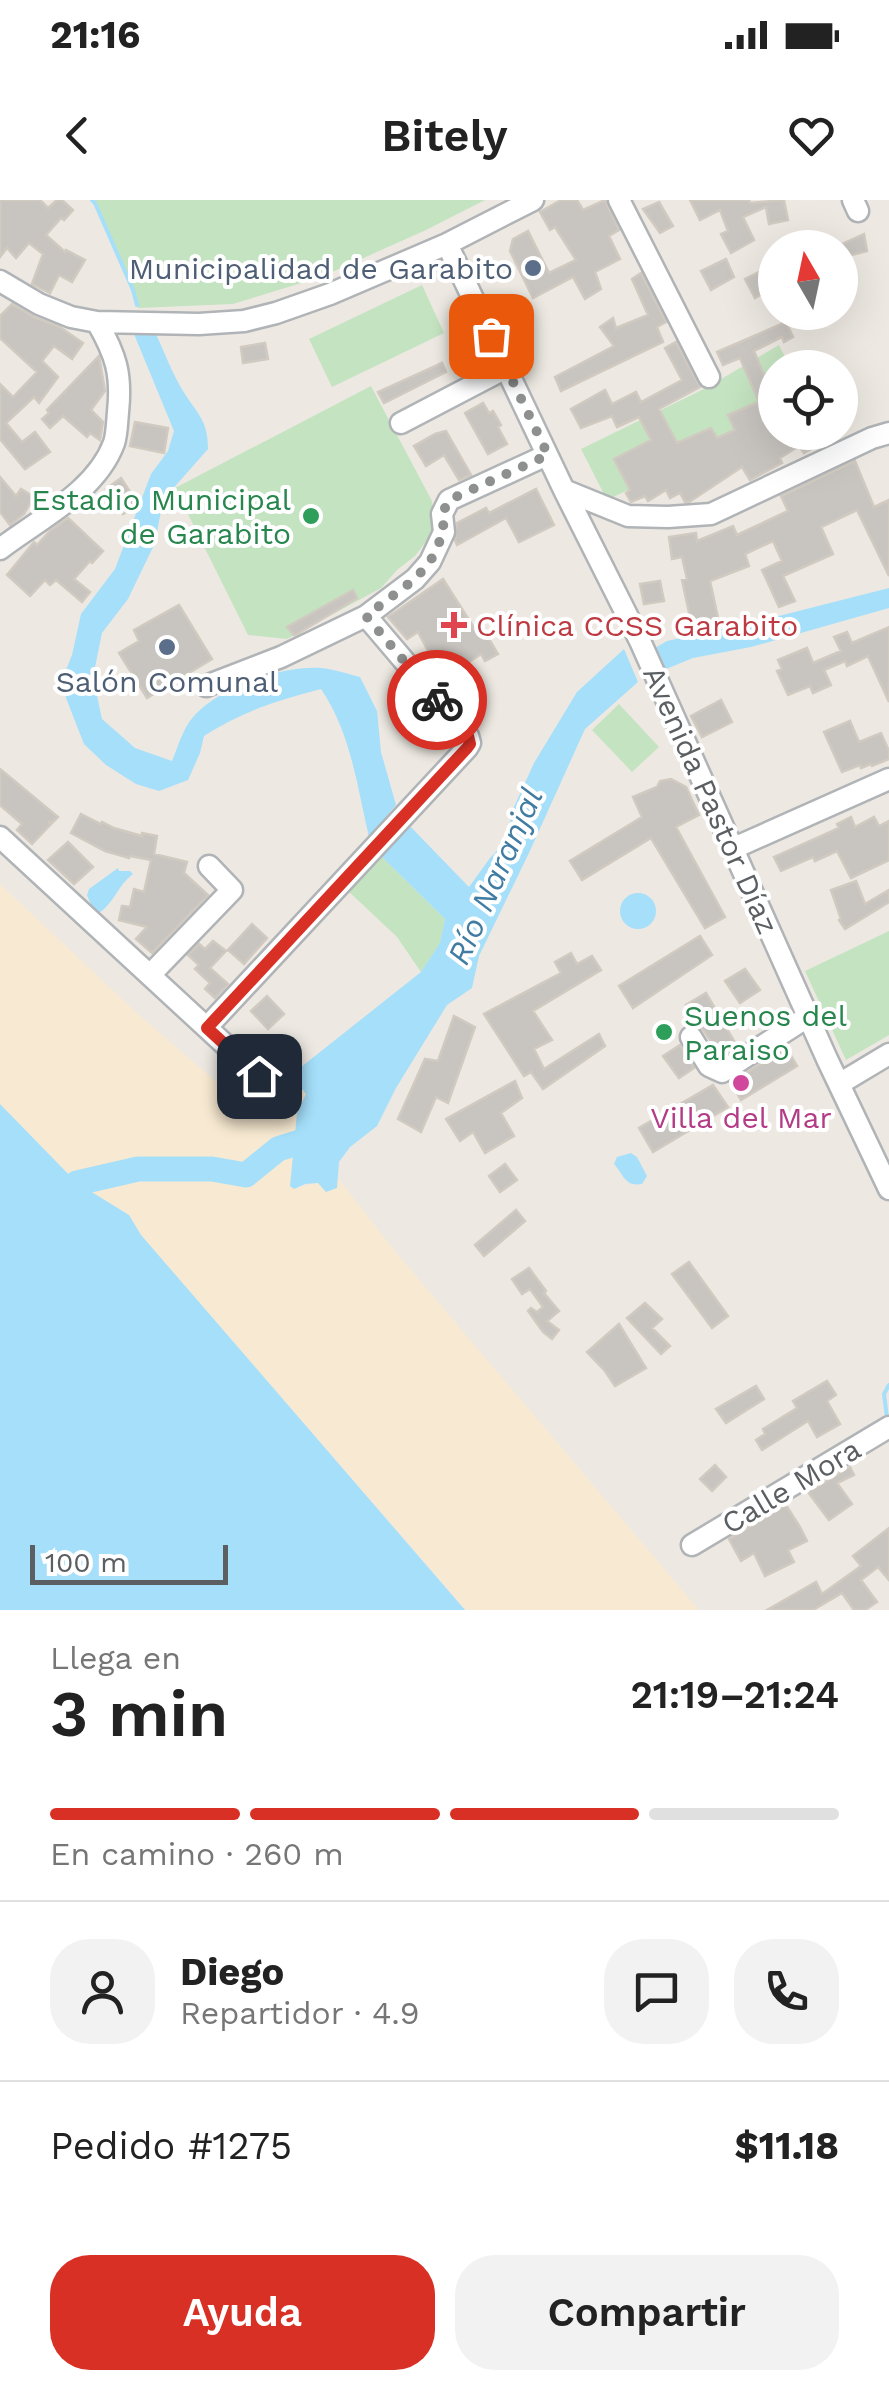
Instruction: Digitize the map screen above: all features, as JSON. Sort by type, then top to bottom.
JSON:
[{"type":"street","points":[[0,281],[39,304],[97,322],[244,321],[330,294],[448,244],[533,200]]},
{"type":"street","points":[[619,200],[709,376]]},
{"type":"street","name":"Avenida Pastor Díaz","points":[[448,244],[640,640],[889,1188]]},
{"type":"street","points":[[0,548],[67,503],[106,460],[116,440],[121,382],[114,356],[97,322]]},
{"type":"street","points":[[401,423],[506,368]]},
{"type":"street","points":[[564,490],[628,516],[711,514],[889,433]]},
{"type":"street","points":[[206,686],[281,657],[366,616],[415,579],[430,562],[444,532],[442,514],[449,500],[548,455]]},
{"type":"street","points":[[207,1028],[467,748],[470,740],[366,616]]},
{"type":"street","points":[[734,848],[889,779]]},
{"type":"street","points":[[0,837],[259,1076]]},
{"type":"street","points":[[150,975],[232,890],[209,866]]},
{"type":"street","points":[[691,1036],[709,1066],[722,1072],[809,1016]]},
{"type":"street","points":[[839,1084],[889,1054]]},
{"type":"street","name":"Calle Mora","points":[[692,1545],[889,1427]]},
{"type":"green space","points":[[92,200],[485,200],[321,277],[233,304],[138,308]]},
{"type":"green space","points":[[422,285],[444,333],[332,387],[309,339]]},
{"type":"green space","points":[[758,357],[758,428],[607,500],[581,449],[706,388]]},
{"type":"green space","name":"Estadio Municipal de Garabito","points":[[371,386],[432,501],[434,531],[415,556],[381,588],[287,639],[248,635],[175,488]]},
{"type":"green space","points":[[619,704],[659,747],[632,772],[592,730]]},
{"type":"green space","points":[[377,852],[445,919],[440,944],[421,972],[397,937],[345,888]]},
{"type":"green space","points":[[889,931],[889,1035],[846,1060],[805,971]]},
{"type":"sand","points":[[0,884],[139,1015],[248,1109],[291,1075],[306,1094],[297,1113],[294,1189],[337,1177],[394,1250],[699,1610],[466,1610],[141,1235],[129,1215],[77,1183],[0,1104]]},
{"type":"water","points":[[155,332],[179,384],[204,424],[208,449],[163,500],[155,543],[128,599],[102,633],[93,677],[102,719],[135,748],[172,761],[186,728],[198,712],[247,682],[305,668],[360,677],[377,711],[381,752],[396,805],[369,837],[346,742],[321,689],[260,708],[204,736],[188,780],[159,791],[136,784],[106,765],[84,744],[66,698],[64,675],[81,614],[115,569],[151,474],[168,451],[174,431],[134,334]]},
{"type":"water","points":[[889,588],[889,608],[751,647],[693,658],[666,669],[655,648],[667,641]]},
{"type":"water","points":[[624,649],[638,682],[585,729],[479,956],[472,988],[447,1005],[377,1126],[350,1147],[339,1162],[337,1188],[326,1192],[318,1183],[294,1189],[290,1186],[297,1113],[306,1094],[291,1075],[421,972],[440,943],[445,919],[377,852],[405,821],[469,887],[506,841],[513,809],[534,763],[577,692]]},
{"type":"water","points":[[118,868],[133,874],[104,909],[99,913],[93,910],[87,895],[89,889]]},
{"type":"water","points":[[638,893],[651,898],[656,911],[651,924],[638,929],[625,924],[620,911],[625,898]]},
{"type":"water","points":[[0,1104],[77,1183],[129,1215],[141,1235],[465,1610],[0,1610]]},
{"type":"water","points":[[631,1153],[647,1176],[642,1184],[628,1182],[614,1164],[617,1157]]},
{"type":"building","points":[[0,200],[40,200],[48,208],[62,200],[73,210],[46,235],[65,252],[85,260],[72,282],[59,275],[50,293],[32,284],[43,254],[29,243],[16,258],[7,248],[0,257]]},
{"type":"building","points":[[561,200],[577,200],[583,210],[605,200],[619,230],[609,236],[620,259],[595,272],[601,289],[585,299],[573,277],[533,298],[510,251],[513,239],[528,231],[549,273],[576,260],[540,212]]},
{"type":"building","points":[[690,200],[784,200],[788,220],[769,224],[766,207],[743,217],[754,240],[731,253],[721,234],[728,231],[720,210],[700,220]]},
{"type":"building","points":[[659,202],[673,226],[660,233],[643,209]]},
{"type":"building","points":[[864,234],[867,251],[858,253],[858,237]]},
{"type":"building","points":[[726,259],[734,277],[711,290],[701,271]]},
{"type":"building","points":[[758,272],[758,296],[755,298],[745,279]]},
{"type":"building","points":[[641,273],[666,322],[657,327],[663,342],[561,391],[555,377],[614,346],[600,327],[613,318],[616,328],[648,315],[632,279]]},
{"type":"building","points":[[12,304],[83,343],[72,359],[54,346],[42,361],[58,377],[39,403],[34,397],[6,423],[22,442],[35,432],[50,452],[25,469],[0,439],[0,384],[13,397],[37,372],[0,338],[0,316]]},
{"type":"building","points":[[768,330],[790,330],[793,337],[784,342],[782,337],[754,351],[758,361],[758,400],[740,358],[723,365],[717,352]]},
{"type":"building","points":[[676,342],[700,387],[659,409],[677,443],[711,428],[717,438],[735,430],[728,415],[758,402],[758,450],[793,450],[780,458],[782,463],[750,480],[742,467],[689,502],[680,493],[670,498],[666,490],[648,501],[645,496],[631,502],[626,493],[630,490],[614,459],[651,440],[639,417],[617,427],[612,416],[581,428],[571,409],[605,390],[612,404],[636,392],[641,402],[682,380],[665,348]]},
{"type":"building","points":[[265,343],[268,359],[243,363],[241,347]]},
{"type":"building","points":[[99,356],[105,391],[91,410],[103,422],[100,440],[90,433],[87,437],[63,416],[50,428],[42,419],[49,413],[47,410]]},
{"type":"building","points":[[442,363],[446,372],[384,403],[378,392]]},
{"type":"building","points":[[483,403],[489,413],[493,411],[507,444],[488,454],[465,413]]},
{"type":"building","points":[[135,422],[168,428],[164,453],[130,446]]},
{"type":"building","points":[[446,431],[471,475],[459,480],[444,455],[426,466],[414,446]]},
{"type":"building","points":[[855,461],[874,507],[889,500],[889,576],[857,510],[821,527],[833,554],[783,576],[795,601],[779,607],[762,570],[782,561],[773,541],[745,554],[749,566],[710,581],[720,627],[693,631],[682,580],[687,579],[682,557],[672,559],[669,537],[696,533],[697,541],[733,526],[737,535],[788,511],[781,496]]},
{"type":"building","points":[[0,477],[16,496],[21,489],[34,497],[24,514],[10,525],[0,512]]},
{"type":"building","points":[[121,478],[138,504],[123,514],[106,489]]},
{"type":"building","points":[[536,489],[554,525],[519,542],[506,518],[457,545],[457,523],[486,508],[489,513]]},
{"type":"building","points":[[68,518],[103,551],[74,579],[90,592],[82,602],[56,580],[50,585],[45,580],[30,596],[7,575],[34,542],[37,545]]},
{"type":"building","name":"Clínica CCSS Garabito","points":[[443,579],[476,631],[482,627],[498,654],[485,661],[481,654],[453,673],[446,659],[436,666],[418,632],[407,639],[388,617]]},
{"type":"building","points":[[660,581],[664,601],[644,604],[640,584]]},
{"type":"building","points":[[353,590],[357,598],[297,634],[287,627]]},
{"type":"building","name":"Salón Comunal","points":[[179,605],[212,659],[147,698],[119,653],[139,641],[134,630]]},
{"type":"building","points":[[889,627],[889,702],[868,656],[847,666],[845,661],[824,670],[831,685],[813,693],[810,686],[788,695],[777,671],[782,669],[778,660],[807,648],[813,663],[841,651],[834,637],[847,632],[852,643]]},
{"type":"building","points":[[721,700],[732,722],[702,737],[691,716]]},
{"type":"building","points":[[850,721],[859,742],[881,733],[889,759],[842,772],[824,732]]},
{"type":"building","points":[[0,769],[58,817],[52,823],[48,821],[51,824],[32,844],[17,830],[22,824],[0,805]]},
{"type":"building","points":[[671,779],[686,787],[699,815],[676,827],[725,917],[705,928],[651,838],[582,880],[570,861],[642,817],[633,797]]},
{"type":"building","points":[[81,814],[114,828],[157,836],[154,854],[187,862],[184,873],[208,895],[152,953],[136,939],[147,927],[119,920],[122,906],[130,907],[134,889],[144,892],[151,860],[105,851],[71,833]]},
{"type":"building","points":[[851,817],[855,827],[874,817],[879,826],[889,821],[889,860],[851,878],[837,851],[781,871],[774,857],[839,828],[837,824]]},
{"type":"building","points":[[68,842],[93,867],[74,884],[48,860]]},
{"type":"building","points":[[856,881],[865,904],[889,890],[889,902],[845,929],[831,890]]},
{"type":"building","points":[[252,924],[267,938],[244,964],[228,950]]},
{"type":"building","points":[[700,936],[712,955],[633,1008],[619,986]]},
{"type":"building","points":[[213,941],[226,951],[210,968],[228,984],[215,998],[205,989],[210,983],[195,969],[199,965],[188,955],[199,944],[205,949]]},
{"type":"building","points":[[571,953],[577,964],[592,956],[601,970],[533,1011],[552,1040],[534,1049],[544,1069],[599,1034],[605,1046],[543,1089],[531,1072],[524,1076],[484,1014],[561,973],[555,962]]},
{"type":"building","points":[[745,969],[760,990],[740,1003],[725,981]]},
{"type":"building","name":"Suenos del Paraiso","points":[[706,993],[737,1046],[721,1056],[686,1005]]},
{"type":"building","points":[[267,996],[284,1014],[268,1029],[251,1011]]},
{"type":"building","points":[[454,1016],[475,1027],[448,1103],[436,1097],[421,1132],[398,1119],[425,1059],[438,1061]]},
{"type":"building","points":[[680,1045],[694,1068],[679,1078],[663,1056]]},
{"type":"building","points":[[786,1047],[797,1066],[741,1100],[731,1083]]},
{"type":"building","points":[[515,1081],[522,1098],[501,1113],[514,1136],[485,1153],[473,1132],[460,1141],[446,1119]]},
{"type":"building","points":[[713,1085],[728,1107],[653,1152],[639,1128]]},
{"type":"building","points":[[505,1164],[517,1180],[500,1192],[489,1176]]},
{"type":"building","points":[[516,1210],[525,1221],[484,1256],[475,1245]]},
{"type":"building","points":[[689,1262],[728,1316],[712,1328],[672,1274]]},
{"type":"building","points":[[529,1268],[559,1311],[547,1321],[559,1330],[552,1339],[528,1311],[531,1308],[537,1312],[543,1307],[530,1289],[522,1294],[512,1279]]},
{"type":"building","points":[[645,1303],[662,1319],[652,1328],[670,1346],[661,1354],[627,1318]]},
{"type":"building","points":[[619,1324],[646,1368],[615,1386],[587,1352]]},
{"type":"building","points":[[827,1381],[836,1395],[827,1401],[840,1424],[817,1437],[808,1421],[762,1450],[756,1440],[765,1434],[763,1429],[797,1408],[793,1401]]},
{"type":"building","points":[[756,1386],[764,1399],[726,1423],[716,1409]]},
{"type":"building","points":[[715,1465],[726,1477],[712,1491],[700,1479]]},
{"type":"building","points":[[850,1467],[854,1475],[837,1483],[852,1504],[829,1520],[808,1492]]},
{"type":"building","points":[[786,1505],[807,1541],[788,1550],[794,1562],[765,1576],[754,1553],[741,1561],[729,1539]]},
{"type":"building","points":[[889,1528],[889,1580],[878,1567],[861,1580],[877,1602],[865,1610],[854,1610],[842,1593],[813,1610],[767,1610],[816,1582],[822,1594],[861,1566],[853,1556]]},
{"type":"waterway","points":[[92,200],[137,305]]},
{"type":"waterway","name":"Río Naranjal","points":[[77,1183],[138,1169],[212,1169],[246,1175],[278,1149],[325,1134]]},
{"type":"waterway","points":[[887,1418],[884,1394],[889,1385]]},
{"type":"way so far","points":[[437,700],[366,616],[415,579],[430,562],[444,532],[442,514],[449,500],[548,455],[491,336]]},
{"type":"place","name":"Municipalidad de Garabito","points":[[533,268]]},
{"type":"place","name":"Estadio Municipal de Garabito","points":[[311,516]]},
{"type":"place","name":"Clínica CCSS Garabito","points":[[454,625]]},
{"type":"place","name":"Salón Comunal","points":[[167,647]]},
{"type":"place","name":"Suenos del Paraiso","points":[[664,1032]]},
{"type":"place","name":"Villa del Mar","points":[[741,1083]]},
{"type":"route","points":[[259,1076],[207,1028],[470,744],[468,736],[437,700]]}]
